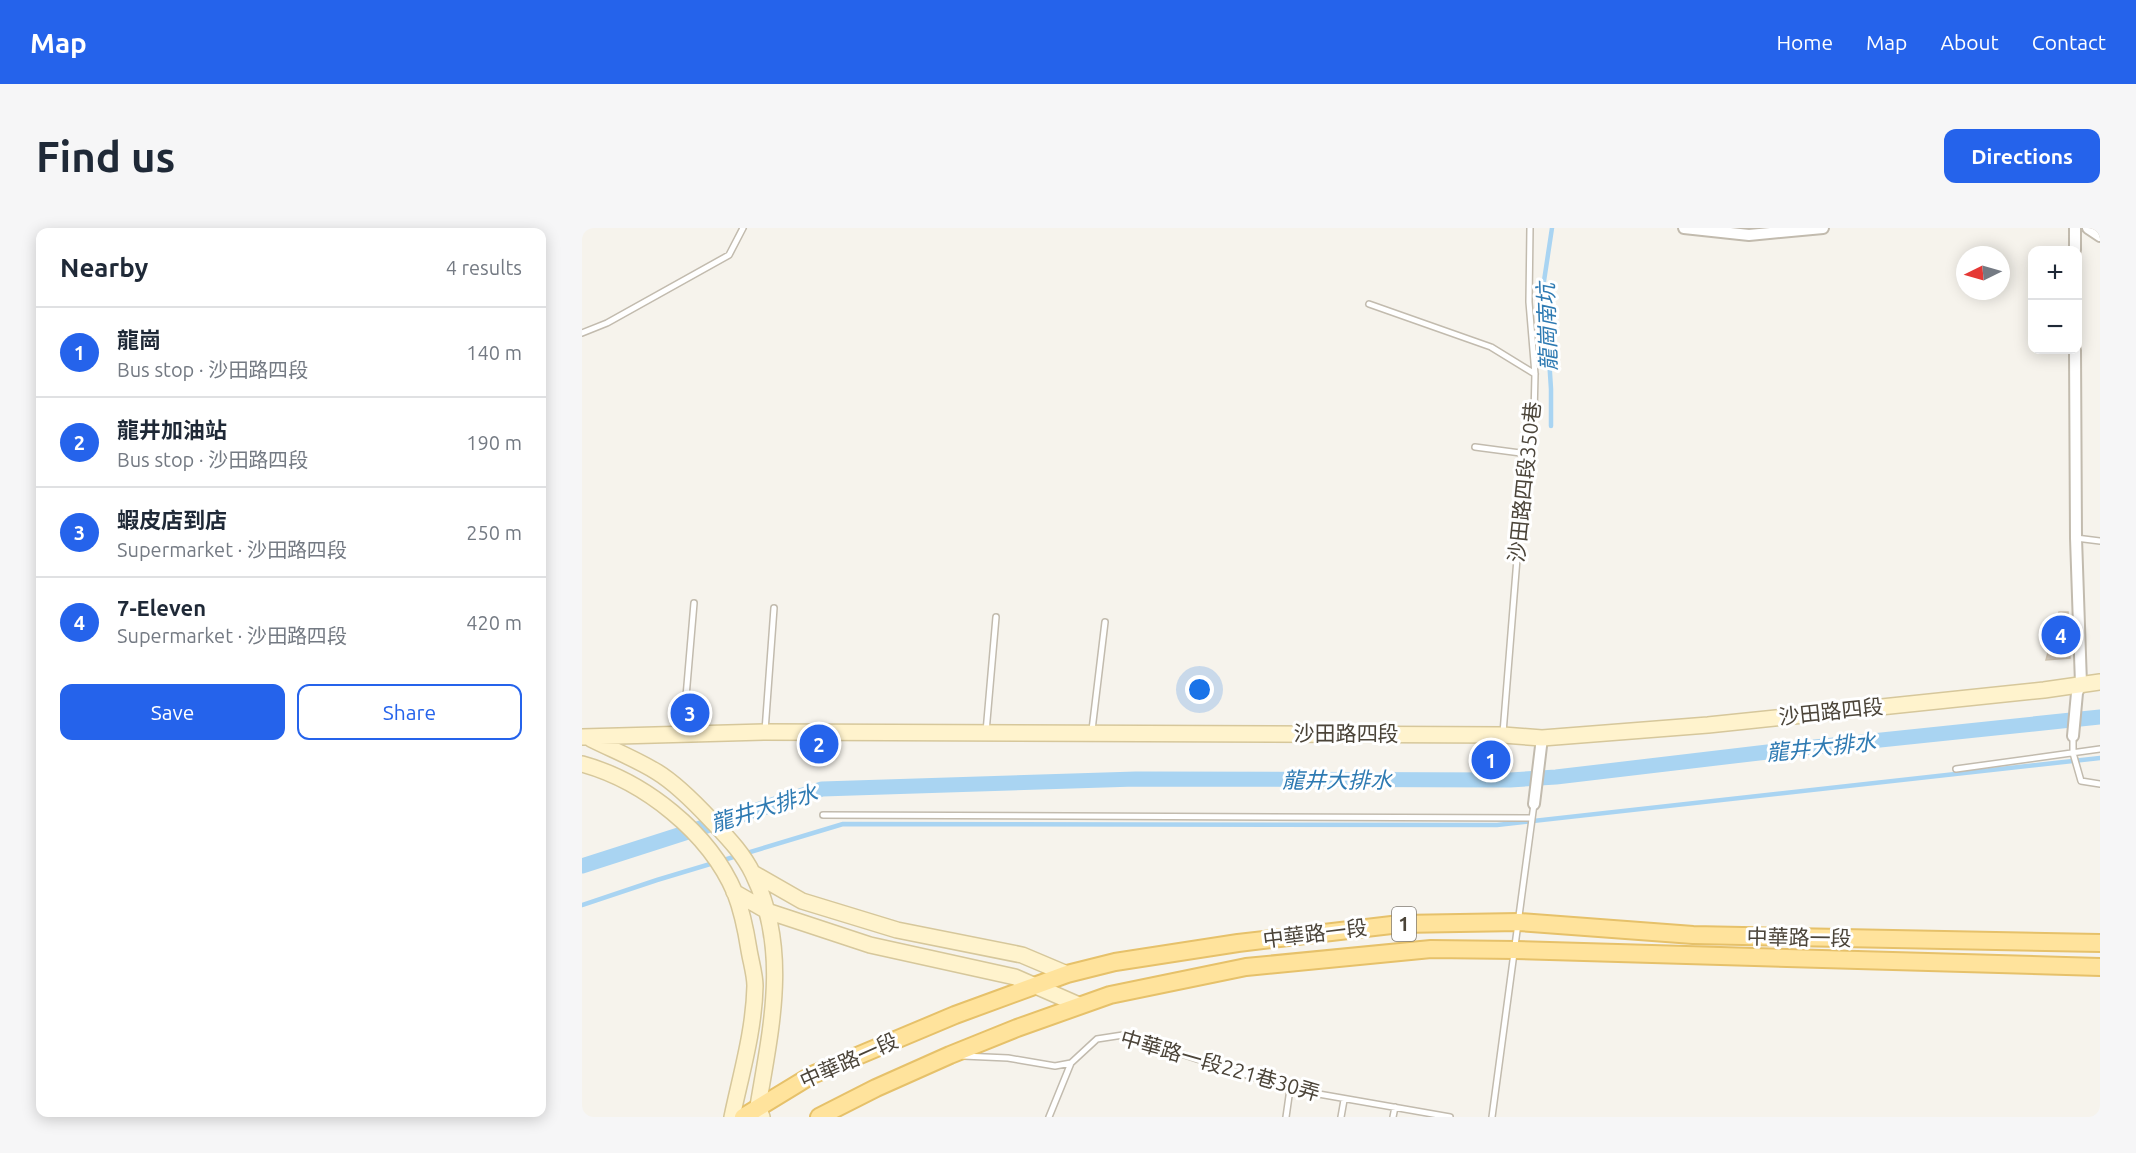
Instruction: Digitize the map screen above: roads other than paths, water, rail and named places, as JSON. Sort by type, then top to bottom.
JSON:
[{"type":"main road","name":"中華路一段","points":[[743,1117],[760,1112],[812,1075],[955,1015],[1067,974],[1149,957],[1238,943],[1400,924],[1519,922],[1704,936],[2100,943]]},
{"type":"main road","name":"中華路一段","points":[[819,1117],[876,1088],[950,1055],[1079,1005],[1110,995],[1246,967],[1431,949],[2100,967]]},
{"type":"street","points":[[1684,228],[1749,235],[1823,228]]},
{"type":"street","points":[[2075,228],[2075,246]]},
{"type":"street","points":[[2088,228],[2100,236]]},
{"type":"street","points":[[2073,735],[2079,689],[2075,354]]},
{"type":"street","name":"沙田路四段","points":[[584,742],[683,734],[765,732],[1503,735],[1542,738],[1708,725],[2079,689],[2100,682]]},
{"type":"street","points":[[1534,804],[1542,738]]},
{"type":"street","points":[[584,742],[658,772],[700,809],[728,838],[753,873],[767,911],[773,943],[776,996],[760,1112]]},
{"type":"street","points":[[582,764],[605,771],[645,791],[686,824],[712,854],[735,892],[745,928],[755,985],[751,1034],[732,1117]]},
{"type":"street","points":[[753,873],[802,902],[897,930],[1022,955],[1067,974]]},
{"type":"street","points":[[735,892],[767,911],[870,945],[1015,977],[1079,1005]]},
{"type":"lane","points":[[582,333],[608,323],[729,255],[743,228]]},
{"type":"lane","name":"沙田路四段350巷","points":[[1503,735],[1523,484],[1534,416],[1535,374],[1528,302],[1530,228]]},
{"type":"lane","points":[[1369,304],[1491,347],[1535,374]]},
{"type":"lane","points":[[1475,447],[1528,454]]},
{"type":"lane","points":[[2076,538],[2100,541]]},
{"type":"lane","points":[[683,734],[694,603]]},
{"type":"lane","points":[[765,732],[774,608]]},
{"type":"lane","points":[[986,733],[996,617]]},
{"type":"lane","points":[[1092,733],[1105,622]]},
{"type":"lane","points":[[2073,735],[2073,753],[2081,781],[2100,784]]},
{"type":"lane","points":[[1956,769],[2100,749]]},
{"type":"lane","points":[[1492,1117],[1534,804]]},
{"type":"lane","points":[[823,815],[1532,818]]},
{"type":"lane","name":"中華路一段221巷30弄","points":[[1071,1063],[1097,1039],[1123,1035],[1290,1089],[1450,1117]]},
{"type":"lane","points":[[950,1055],[1008,1058],[1055,1066],[1071,1063]]},
{"type":"lane","points":[[1049,1117],[1071,1063]]},
{"type":"lane","points":[[1286,1117],[1290,1089]]},
{"type":"lane","points":[[1341,1117],[1344,1100]]},
{"type":"lane","points":[[1394,1117],[1395,1107]]},
{"type":"waterway","name":"龍崗南坑","points":[[1551,426],[1544,281],[1552,228]]},
{"type":"waterway","name":"龍井大排水","points":[[582,866],[822,789],[1136,779],[1510,780],[1556,777],[2100,717]]},
{"type":"waterway","points":[[582,905],[843,824],[1497,825],[2100,758]]},
{"type":"place","name":"7-Eleven","points":[[2061,635]]},
{"type":"place","name":"蝦皮店到店","points":[[690,713]]},
{"type":"place","name":"龍井加油站","points":[[819,744]]},
{"type":"place","name":"龍崗","points":[[1491,760]]}]
